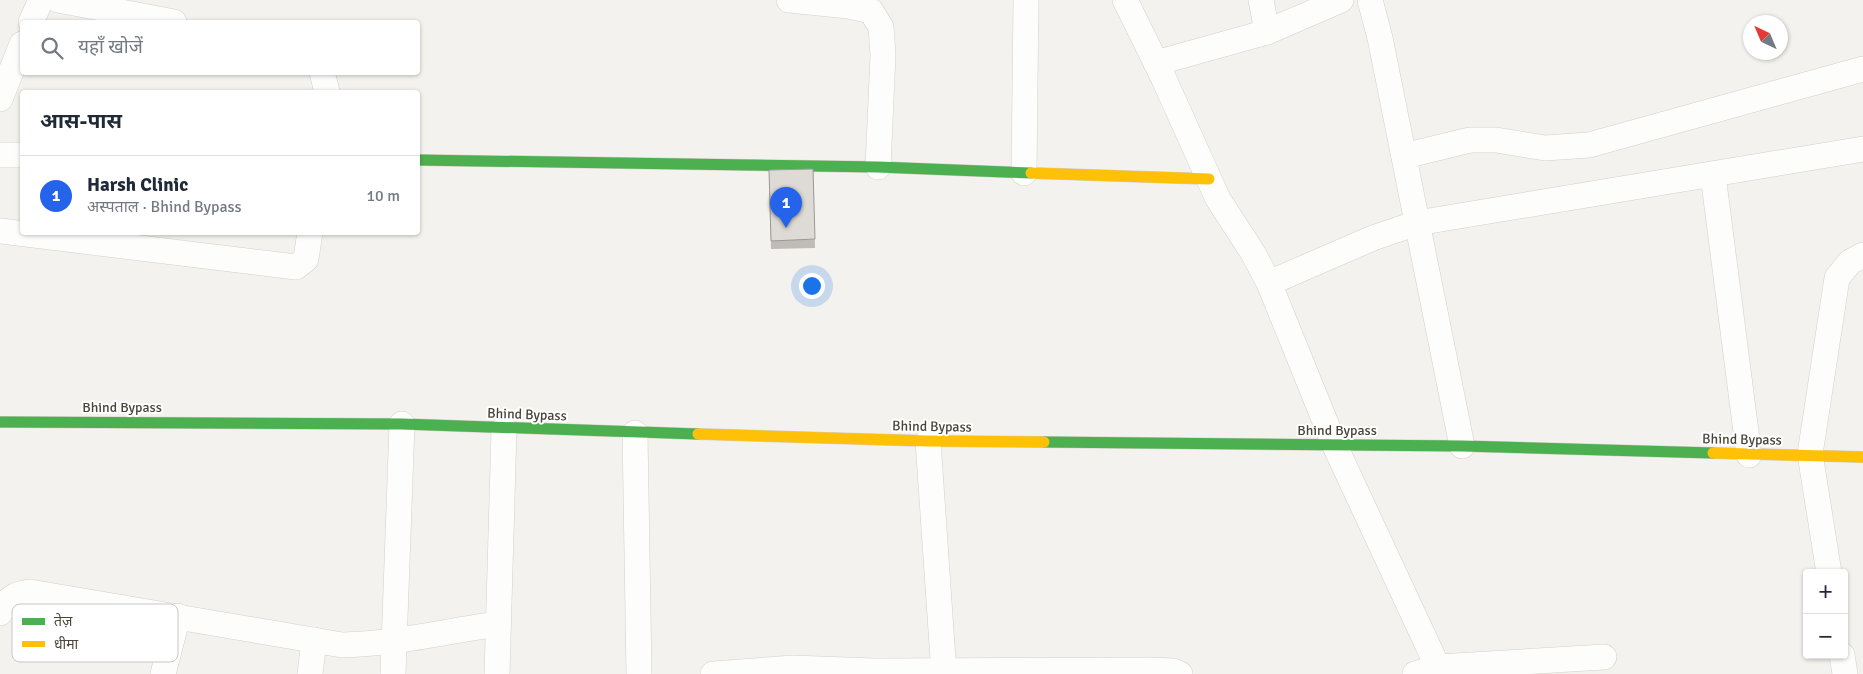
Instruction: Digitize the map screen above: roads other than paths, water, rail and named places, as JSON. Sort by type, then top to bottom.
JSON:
[{"type":"street","points":[[32,20],[40,0]]},
{"type":"street","points":[[58,0],[163,20]]},
{"type":"street","points":[[789,0],[849,6],[871,11],[881,27],[883,55],[878,167]]},
{"type":"street","points":[[1024,173],[1026,0]]},
{"type":"street","points":[[1125,0],[1209,179],[1269,284],[1335,446],[1431,672],[1604,657]]},
{"type":"street","points":[[1262,0],[1267,32]]},
{"type":"street","points":[[1156,63],[1267,32],[1341,0]]},
{"type":"street","points":[[1370,0],[1380,38],[1462,446]]},
{"type":"street","points":[[2,89],[20,48]]},
{"type":"street","points":[[1404,156],[1470,140],[1496,140],[1545,148],[1589,145],[1863,69]]},
{"type":"street","points":[[323,75],[326,90]]},
{"type":"street","points":[[1269,284],[1372,238],[1417,223],[1863,149]]},
{"type":"street","points":[[0,155],[20,155]]},
{"type":"street","points":[[420,160],[878,167],[1209,179]]},
{"type":"street","points":[[1713,175],[1749,455]]},
{"type":"street","points":[[0,232],[20,234]]},
{"type":"street","points":[[25,235],[296,267],[306,259],[310,235]]},
{"type":"street","points":[[1828,569],[1810,454],[1837,278],[1850,262],[1863,255]]},
{"type":"street","name":"Bhind Bypass","points":[[0,422],[402,424],[504,429],[928,441],[1462,446],[1749,455],[1810,454],[1863,457]]},
{"type":"street","points":[[392,674],[402,424]]},
{"type":"street","points":[[497,674],[504,429]]},
{"type":"street","points":[[634,433],[639,674]]},
{"type":"street","points":[[928,441],[944,672]]},
{"type":"street","points":[[0,613],[4,604],[14,594],[30,592],[104,604]]},
{"type":"street","points":[[178,616],[342,645],[394,642],[446,631],[498,624]]},
{"type":"street","points":[[310,674],[314,640]]},
{"type":"street","points":[[1843,659],[1845,674]]},
{"type":"street","points":[[713,674],[793,668],[944,672],[1149,670],[1173,671],[1180,674]]},
{"type":"place","name":"Harsh Clinic","points":[[786,228]]}]
